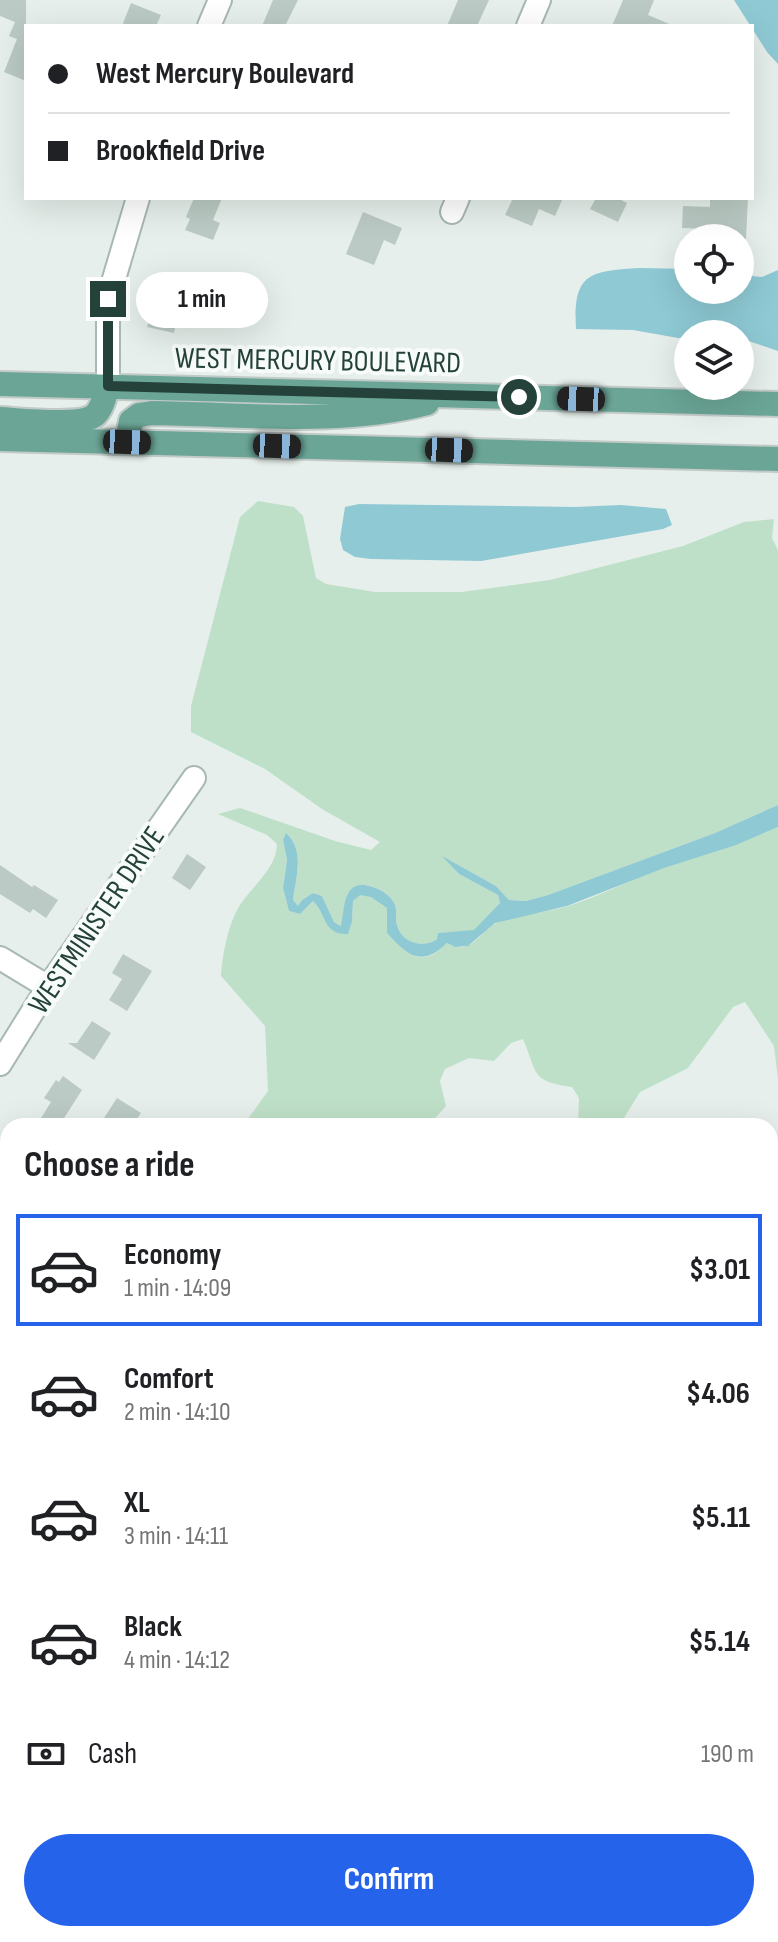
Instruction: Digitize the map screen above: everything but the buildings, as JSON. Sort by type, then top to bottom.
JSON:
[{"type":"main road","name":"WEST MERCURY BOULEVARD","points":[[0,384],[773,404]]},
{"type":"main road","points":[[0,419],[89,419],[100,409],[108,386]]},
{"type":"main road","points":[[127,442],[131,421],[139,415],[152,413],[346,417],[399,410],[456,395]]},
{"type":"main road","points":[[0,439],[772,459]]},
{"type":"street","points":[[210,24],[220,0]]},
{"type":"street","points":[[529,24],[539,0]]},
{"type":"street","points":[[108,386],[108,299],[137,200]]},
{"type":"street","name":"WESTMINISTER DRIVE","points":[[0,1064],[48,987],[194,778]]},
{"type":"street","points":[[0,958],[48,987]]},
{"type":"green space","points":[[258,501],[294,507],[303,516],[316,578],[326,584],[375,592],[462,592],[550,580],[683,546],[744,522],[774,519],[772,538],[778,550],[778,805],[715,833],[526,901],[509,900],[496,886],[445,858],[459,874],[498,895],[500,903],[474,931],[439,933],[437,939],[426,944],[403,936],[397,925],[393,901],[373,887],[364,885],[351,890],[345,902],[342,926],[334,922],[322,896],[313,893],[302,900],[299,907],[293,900],[297,874],[296,848],[286,833],[283,840],[287,860],[283,888],[289,911],[300,914],[313,901],[330,928],[340,933],[348,933],[353,901],[360,894],[371,896],[387,908],[387,933],[408,953],[422,957],[430,956],[447,943],[456,947],[470,945],[499,922],[577,903],[662,868],[778,827],[778,1079],[774,1046],[745,1002],[733,1007],[688,1068],[640,1092],[624,1118],[578,1118],[579,1098],[572,1087],[549,1082],[537,1074],[523,1039],[511,1043],[494,1061],[469,1058],[445,1069],[440,1081],[446,1106],[435,1118],[249,1118],[268,1091],[265,1026],[221,976],[222,961],[235,914],[272,864],[277,844],[267,835],[218,814],[240,808],[335,841],[371,850],[380,842],[322,809],[265,769],[191,732],[191,706],[240,517]]},
{"type":"water","points":[[734,0],[778,0],[778,64],[754,32],[754,24],[749,24]]},
{"type":"water","points":[[674,269],[674,304],[754,304],[754,276],[762,277],[778,270],[778,351],[754,343],[754,320],[674,320],[674,337],[633,330],[576,329],[577,297],[581,286],[596,274]]},
{"type":"water","points":[[359,504],[621,505],[666,509],[672,525],[481,561],[371,559],[355,557],[343,550],[340,539],[345,507]]},
{"type":"water","points":[[778,805],[778,827],[736,845],[664,868],[567,906],[495,923],[468,946],[455,947],[447,943],[438,951],[422,957],[407,952],[387,933],[387,908],[371,897],[360,895],[353,901],[348,934],[330,928],[313,901],[300,914],[289,911],[283,888],[287,860],[283,840],[286,833],[296,847],[297,873],[293,900],[298,906],[313,893],[322,896],[334,922],[341,926],[345,902],[351,890],[363,885],[373,887],[393,901],[397,925],[403,936],[426,944],[437,939],[438,933],[474,930],[500,903],[498,895],[459,874],[442,856],[496,886],[509,900],[526,901],[715,833]]},
{"type":"route","points":[[108,299],[108,386],[519,397]]}]
